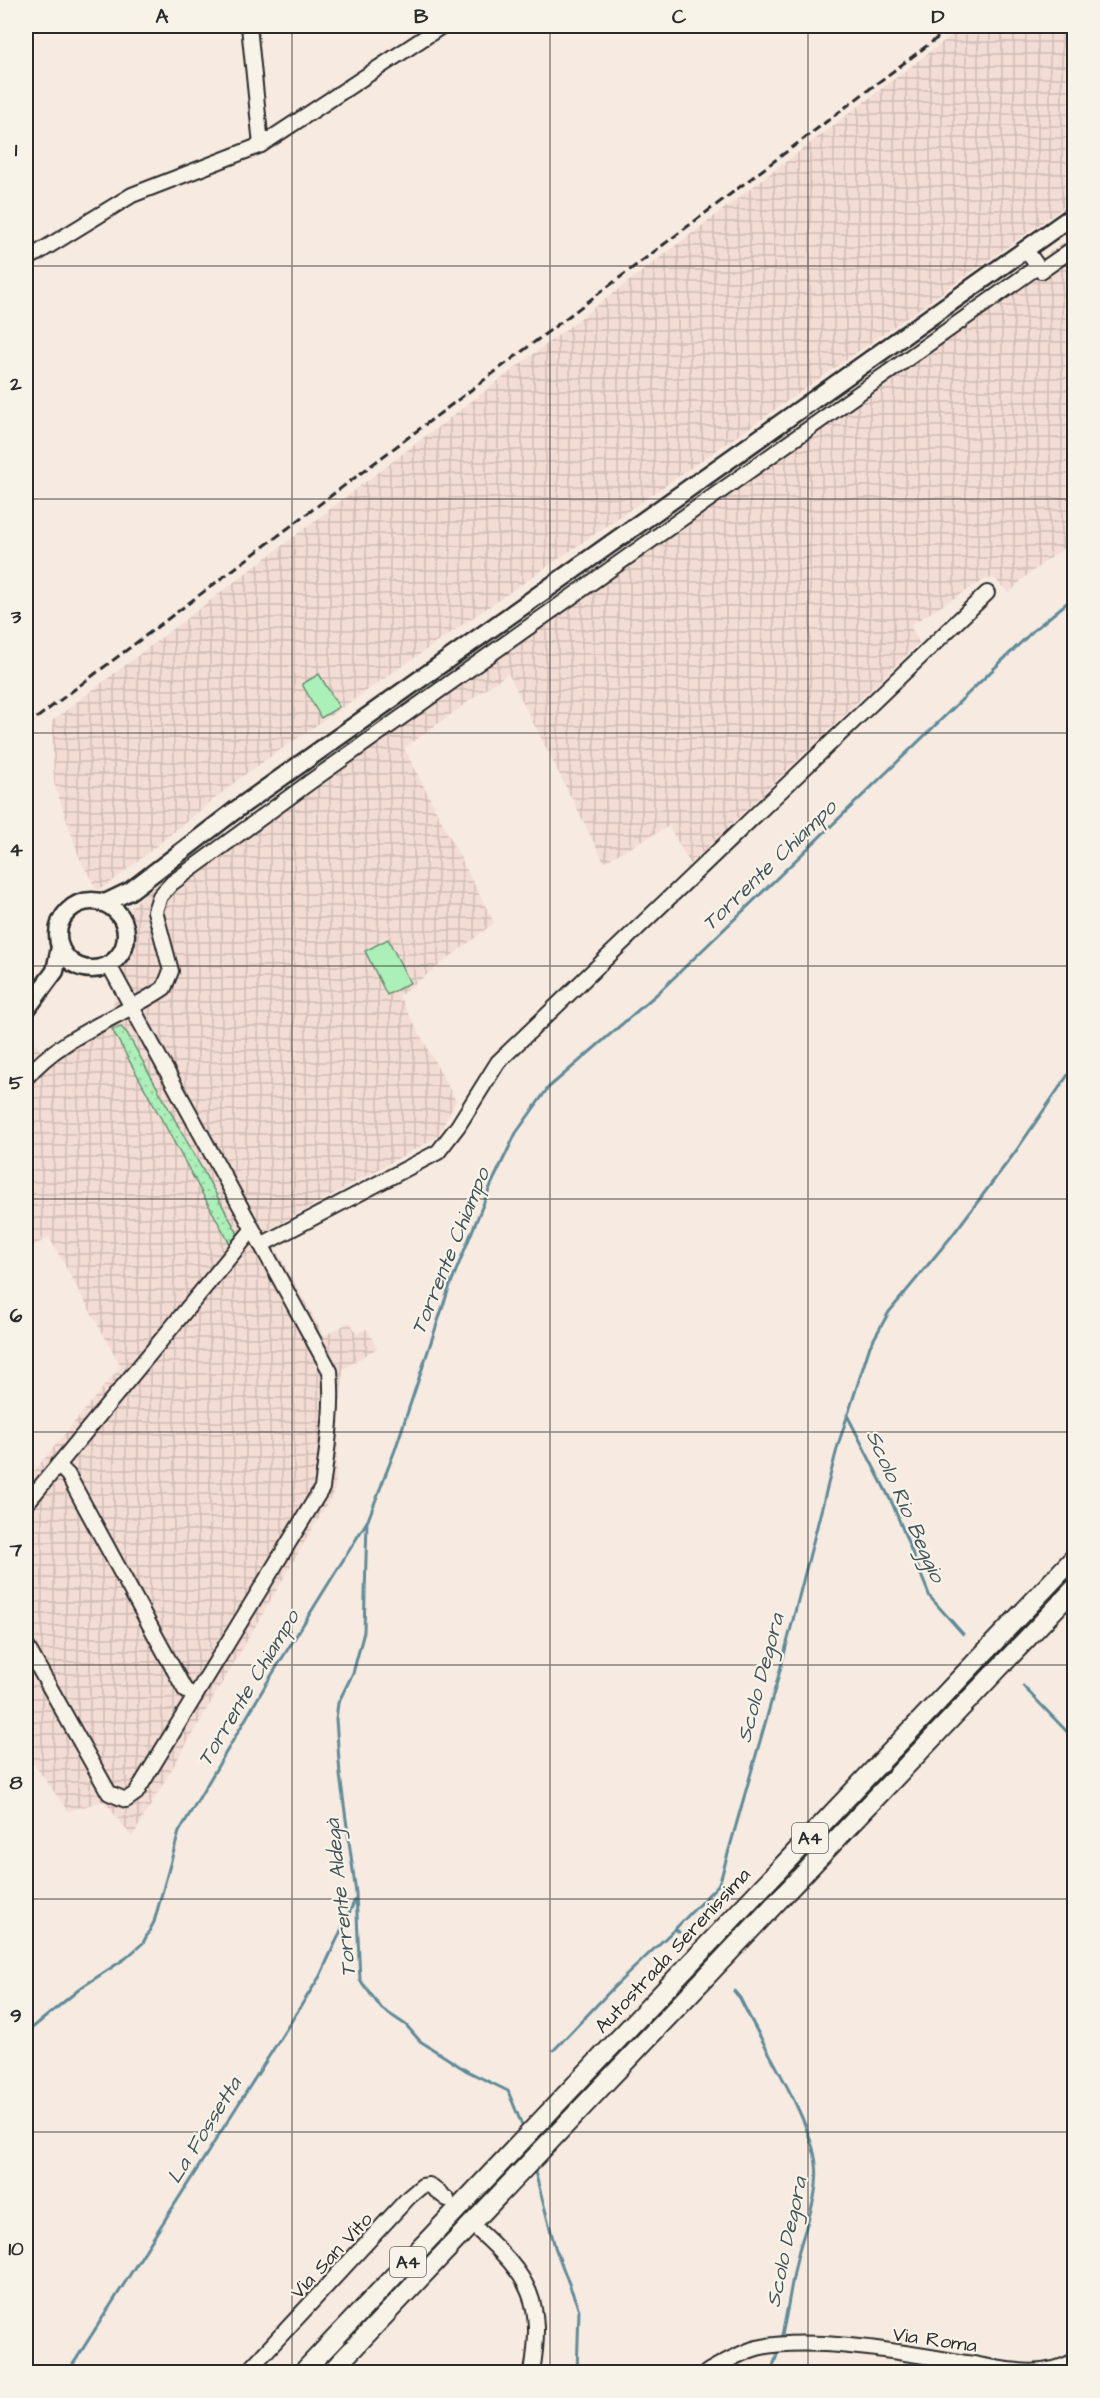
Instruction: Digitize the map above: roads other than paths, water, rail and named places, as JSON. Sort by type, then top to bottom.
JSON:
[{"type":"highway","name":"Autostrada Serenissima","points":[[303,2373],[1074,1558]]},
{"type":"highway","name":"A4","points":[[332,2373],[1074,1588]]},
{"type":"main road","points":[[46,986],[58,962],[59,925],[72,907],[82,902],[105,903],[123,895],[247,803],[1074,215]]},
{"type":"main road","points":[[122,918],[129,896],[152,873]]},
{"type":"main road","points":[[26,1010],[46,986],[67,970],[109,965],[123,949],[126,928],[122,918],[105,903]]},
{"type":"main road","points":[[60,947],[69,961],[84,968]]},
{"type":"street","points":[[249,26],[261,145]]},
{"type":"street","points":[[26,260],[132,195],[261,145],[442,26]]},
{"type":"street","points":[[1026,250],[1041,271],[1074,248]]},
{"type":"street","points":[[26,1078],[39,1062],[57,1047],[132,1008],[164,988],[171,971],[155,912],[160,896],[172,883],[306,784],[1037,267]]},
{"type":"street","points":[[261,1245],[438,1152],[458,1126],[498,1062],[987,593]]},
{"type":"street","points":[[26,1645],[108,1793],[126,1800],[136,1793],[322,1488],[332,1386],[330,1371],[109,965]]},
{"type":"street","points":[[26,1504],[252,1230]]},
{"type":"street","points":[[58,1465],[68,1475],[185,1690],[195,1696]]},
{"type":"street","name":"Via San Vito","points":[[248,2373],[409,2197],[422,2186],[429,2185],[447,2199]]},
{"type":"street","points":[[478,2230],[518,2268],[526,2283],[537,2327],[532,2373]]},
{"type":"street","name":"Via Roma","points":[[707,2373],[743,2353],[788,2343],[890,2352],[1027,2372],[1059,2370],[1074,2361]]},
{"type":"waterway","name":"Torrente Chiampo","points":[[26,2033],[82,1987],[126,1958],[143,1943],[154,1922],[179,1832],[268,1681],[368,1520],[395,1450],[449,1288],[491,1185],[516,1133],[548,1088],[658,993],[1034,630],[1074,597]]},
{"type":"waterway","name":"Scolo Degora","points":[[679,1932],[675,1929],[718,1885],[721,1878],[778,1678],[838,1445],[870,1346],[889,1312],[951,1237],[1016,1151],[1074,1066]]},
{"type":"waterway","name":"Scolo Rio Beggio","points":[[847,1415],[893,1505],[930,1597],[963,1634]]},
{"type":"waterway","name":"Torrente Aldegà","points":[[367,1522],[364,1632],[353,1673],[338,1703],[336,1719],[340,1775],[356,1893],[360,1980],[382,2009],[406,2025],[420,2041],[467,2071],[508,2091],[524,2130]]},
{"type":"waterway","name":"Scolo Rio Beggio","points":[[1023,1686],[1074,1739]]},
{"type":"waterway","name":"La Fossetta","points":[[68,2372],[320,1976],[355,1900]]},
{"type":"waterway","points":[[554,2050],[614,1987],[675,1929]]},
{"type":"waterway","name":"Scolo Degora","points":[[734,1991],[740,1998],[795,2103],[805,2125],[816,2164],[814,2198],[798,2254],[781,2339]]},
{"type":"waterway","name":"Torrente Aldegà","points":[[534,2168],[555,2247],[579,2310],[577,2372]]},
{"type":"waterway","name":"Scolo Degora","points":[[771,2372],[779,2349]]},
{"type":"railway","points":[[26,726],[953,26]]}]
